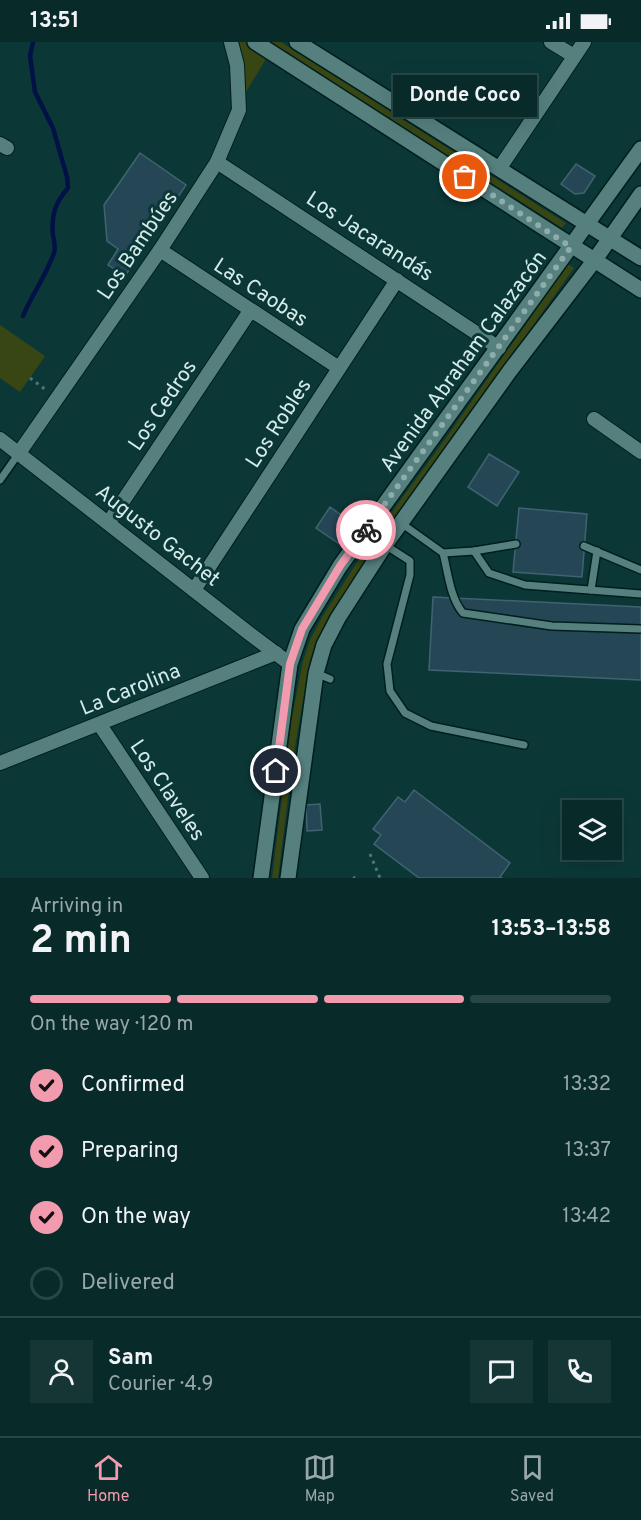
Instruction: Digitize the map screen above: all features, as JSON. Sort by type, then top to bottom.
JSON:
[{"type":"main road","points":[[255,42],[641,290]]},
{"type":"main road","points":[[297,42],[641,258]]},
{"type":"main road","name":"Avenida Abraham Calazacón","points":[[261,878],[290,664],[302,629],[340,566],[641,149]]},
{"type":"main road","name":"Avenida Abraham Calazacón","points":[[288,878],[323,676],[324,645],[338,618],[385,545],[542,326],[594,261],[641,194]]},
{"type":"street","name":"Los Bambúes","points":[[19,453],[160,250],[217,162],[239,110],[237,65],[231,42]]},
{"type":"street","points":[[551,42],[574,56]]},
{"type":"street","points":[[499,169],[584,42]]},
{"type":"street","name":"Los Jacarandás","points":[[217,162],[499,348]]},
{"type":"street","name":"Las Caobas","points":[[160,250],[339,368]]},
{"type":"street","name":"Los Robles","points":[[194,590],[398,280]]},
{"type":"street","name":"Los Cedros","points":[[109,522],[250,311]]},
{"type":"street","points":[[594,419],[641,452]]},
{"type":"street","name":"Augusto Gachet","points":[[0,439],[290,664]]},
{"type":"street","name":"La Carolina","points":[[0,763],[276,653]]},
{"type":"street","name":"Los Claveles","points":[[99,724],[202,878]]},
{"type":"lane","points":[[0,480],[19,453]]},
{"type":"lane","points":[[401,523],[443,553],[474,551],[516,544]]},
{"type":"lane","points":[[385,545],[410,561],[410,575],[387,664],[390,691],[405,713],[431,726],[524,745]]},
{"type":"lane","points":[[584,546],[641,570]]},
{"type":"lane","points":[[474,551],[489,573],[525,585],[641,594]]},
{"type":"lane","points":[[591,590],[597,551]]},
{"type":"lane","points":[[443,553],[453,595],[457,606],[463,613],[552,626],[641,629]]},
{"type":"path","points":[[30,378],[58,398]]},
{"type":"path","points":[[370,854],[380,878]]},
{"type":"green space","points":[[236,42],[245,42],[267,57],[243,97]]},
{"type":"green space","points":[[269,42],[281,42],[566,223],[562,228]]},
{"type":"green space","points":[[568,264],[574,268],[378,543],[316,642],[310,661],[293,758],[278,878],[272,878],[292,717],[303,661],[310,640],[322,617],[372,539]]},
{"type":"green space","points":[[0,325],[45,356],[20,392],[0,378]]},
{"type":"building","points":[[140,153],[186,185],[125,276],[108,265],[118,249],[107,241],[104,205]]},
{"type":"building","points":[[576,164],[595,176],[584,193],[575,194],[561,184]]},
{"type":"building","points":[[489,454],[519,472],[497,506],[468,487]]},
{"type":"building","points":[[330,507],[355,525],[341,545],[316,528]]},
{"type":"building","points":[[519,508],[587,514],[582,577],[513,572]]},
{"type":"building","points":[[433,597],[641,607],[641,680],[429,670]]},
{"type":"building","points":[[414,790],[510,863],[500,877],[502,878],[419,878],[374,844],[381,835],[373,829],[398,797],[405,802]]},
{"type":"building","points":[[320,804],[322,830],[307,831],[306,805]]},
{"type":"waterway","points":[[23,316],[54,253],[53,215],[57,204],[68,188],[53,128],[35,92],[30,56],[33,42]]},
{"type":"way so far","points":[[366,530],[571,247],[465,177]]},
{"type":"place","name":"Donde Coco","points":[[465,177]]},
{"type":"route","points":[[276,771],[290,664],[302,629],[340,566],[366,530]]}]
